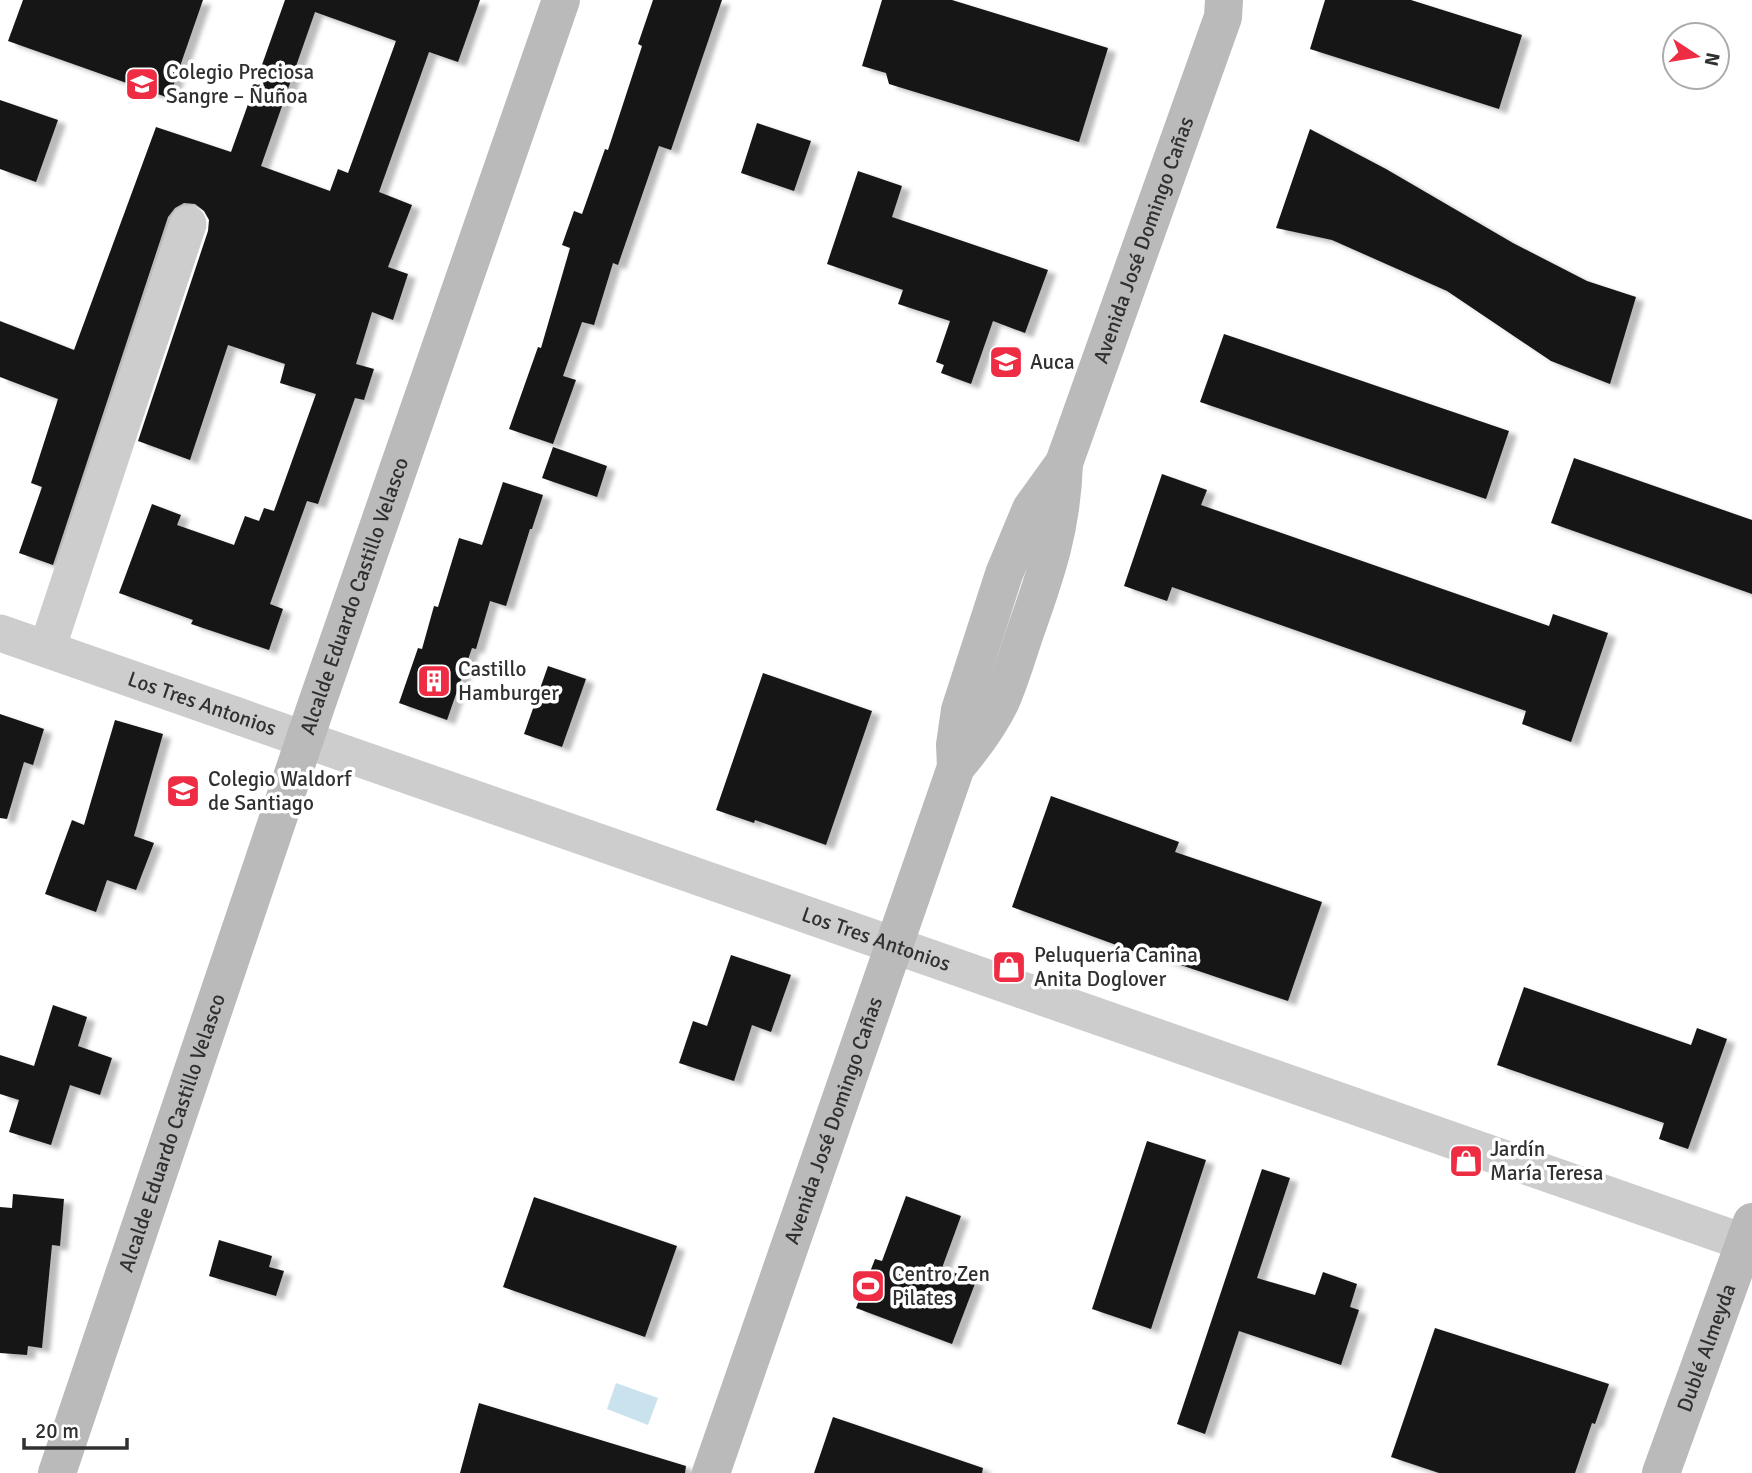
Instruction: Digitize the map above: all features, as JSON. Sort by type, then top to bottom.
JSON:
[{"type":"main road","name":"Alcalde Eduardo Castillo Velasco","points":[[57,1473],[305,739],[561,0]]},
{"type":"main road","name":"Avenida José Domingo Cañas","points":[[711,1473],[956,768],[955,744],[960,710],[1004,574],[1031,509],[1064,463],[1229,6]]},
{"type":"main road","name":"Dublé Almeyda","points":[[1661,1473],[1750,1237]]},
{"type":"street","points":[[47,649],[188,224]]},
{"type":"street","name":"Los Tres Antonios","points":[[0,633],[894,946],[1750,1237]]},
{"type":"water","points":[[616,1383],[658,1398],[648,1425],[607,1409]]},
{"type":"building","name":"Colegio Preciosa Sangre – Ñuñoa","points":[[23,0],[203,0],[169,98],[8,41]]},
{"type":"building","points":[[285,0],[480,0],[458,62],[429,52],[379,192],[412,205],[388,267],[408,274],[393,320],[372,312],[356,364],[374,369],[364,400],[355,398],[318,504],[307,501],[270,604],[283,609],[269,650],[191,624],[193,620],[119,593],[152,504],[181,515],[177,525],[234,545],[245,516],[259,521],[264,508],[274,511],[316,394],[280,383],[285,364],[228,345],[190,460],[138,441],[208,231],[209,220],[204,211],[195,204],[184,203],[175,208],[168,217],[53,565],[19,553],[42,487],[31,483],[58,399],[0,377],[0,321],[74,350],[156,127],[231,152]],"holes":[[[315,12],[396,41],[348,173],[338,169],[330,191],[261,166]]]},
{"type":"building","points":[[653,0],[722,0],[671,150],[659,146],[618,265],[613,263],[594,325],[582,322],[563,376],[576,380],[553,444],[509,429],[538,347],[541,348],[570,248],[562,245],[574,211],[582,214],[605,149],[608,150],[642,46],[638,44]]},
{"type":"building","points":[[882,0],[952,0],[1108,48],[1079,142],[889,84],[886,73],[862,66]]},
{"type":"building","points":[[1325,0],[1411,0],[1522,35],[1499,109],[1310,49]]},
{"type":"building","points":[[0,100],[58,120],[36,182],[0,169]]},
{"type":"building","points":[[757,123],[811,141],[794,191],[741,173]]},
{"type":"building","points":[[1310,129],[1386,169],[1513,243],[1587,281],[1636,297],[1610,384],[1551,361],[1447,291],[1332,240],[1276,228]]},
{"type":"building","points":[[858,171],[902,186],[892,217],[1048,270],[1025,333],[993,321],[971,384],[941,373],[944,365],[936,362],[950,321],[898,304],[903,290],[827,264]]},
{"type":"building","points":[[1224,334],[1509,431],[1486,499],[1200,402]]},
{"type":"building","points":[[553,447],[607,466],[597,497],[542,478]]},
{"type":"building","points":[[1574,458],[1752,520],[1752,594],[1551,523]]},
{"type":"building","points":[[1162,474],[1207,490],[1201,505],[1549,626],[1553,614],[1608,633],[1571,742],[1522,724],[1526,711],[1172,587],[1167,601],[1124,586]]},
{"type":"building","points":[[503,482],[543,495],[506,606],[490,601],[476,649],[472,648],[447,720],[399,703],[418,648],[422,649],[434,606],[438,607],[459,538],[482,545]]},
{"type":"building","points":[[548,666],[586,679],[562,747],[524,734]]},
{"type":"building","points":[[763,673],[872,711],[826,845],[755,820],[754,823],[716,810]]},
{"type":"building","points":[[0,714],[44,729],[33,765],[24,762],[7,819],[0,818]]},
{"type":"building","points":[[115,720],[163,734],[134,836],[154,843],[136,890],[107,880],[96,912],[45,894],[72,820],[84,825]]},
{"type":"building","points":[[1051,796],[1179,842],[1175,852],[1322,902],[1288,1001],[1142,952],[1141,954],[1012,907]]},
{"type":"building","points":[[731,955],[791,975],[771,1032],[752,1025],[734,1081],[679,1063],[693,1021],[707,1026]]},
{"type":"building","points":[[1524,987],[1691,1045],[1697,1028],[1727,1039],[1688,1149],[1659,1139],[1664,1123],[1497,1065]]},
{"type":"building","points":[[53,1005],[87,1017],[78,1046],[112,1058],[100,1095],[70,1085],[51,1145],[9,1132],[19,1100],[0,1094],[0,1055],[34,1066]]},
{"type":"building","points":[[1147,1141],[1206,1160],[1151,1329],[1092,1309]]},
{"type":"building","points":[[1262,1169],[1290,1178],[1257,1278],[1315,1295],[1323,1272],[1357,1284],[1350,1307],[1359,1310],[1341,1365],[1239,1331],[1205,1434],[1177,1424]]},
{"type":"building","points":[[13,1194],[64,1199],[60,1246],[52,1245],[42,1348],[28,1346],[27,1355],[0,1353],[0,1207],[12,1208]]},
{"type":"building","points":[[906,1196],[961,1216],[942,1268],[976,1281],[952,1344],[856,1308],[875,1259],[882,1261]]},
{"type":"building","points":[[534,1197],[677,1246],[645,1337],[503,1287]]},
{"type":"building","points":[[219,1240],[272,1256],[269,1267],[284,1271],[276,1296],[209,1276]]},
{"type":"building","points":[[1435,1328],[1609,1384],[1575,1473],[1439,1473],[1391,1457]]},
{"type":"building","points":[[479,1403],[686,1466],[685,1473],[460,1473]]},
{"type":"building","points":[[833,1417],[983,1468],[982,1473],[814,1473]]},
{"type":"place","name":"Colegio Preciosa Sangre – Ñuñoa","points":[[142,84]]},
{"type":"place","name":"Auca","points":[[1006,362]]},
{"type":"place","name":"Castillo Hamburger","points":[[434,681]]},
{"type":"place","name":"Colegio Waldorf de Santiago","points":[[183,791]]},
{"type":"place","name":"Peluquería Canina Anita Doglover","points":[[1009,967]]},
{"type":"place","name":"Jardín María Teresa","points":[[1466,1161]]},
{"type":"place","name":"Centro Zen Pilates","points":[[868,1286]]}]
